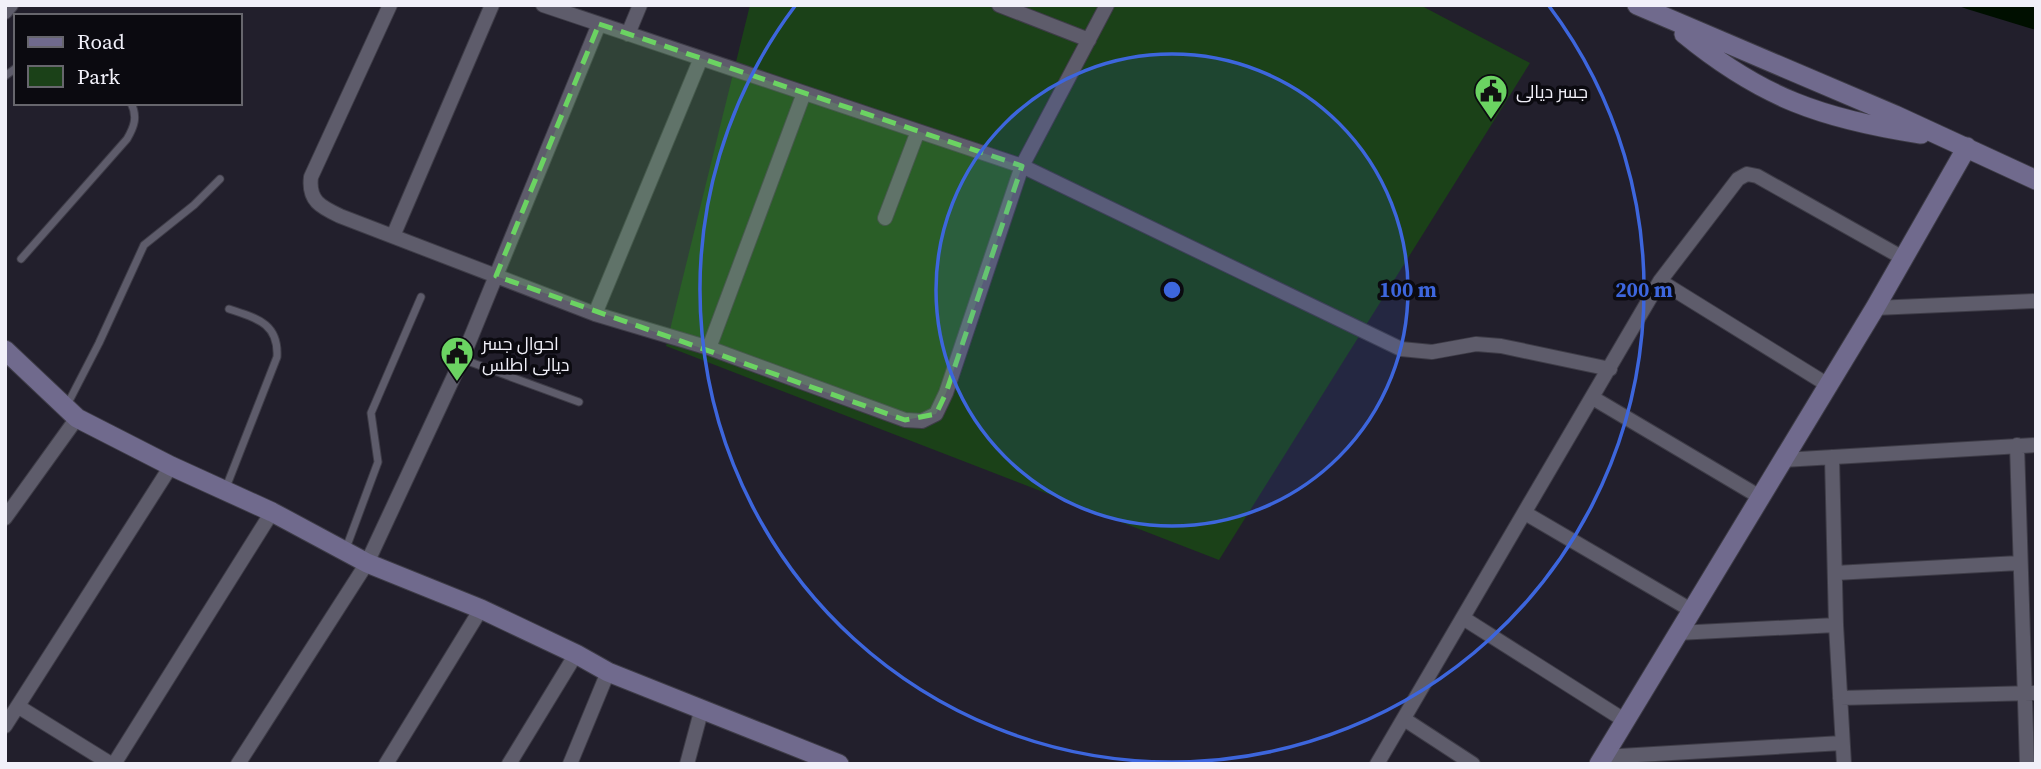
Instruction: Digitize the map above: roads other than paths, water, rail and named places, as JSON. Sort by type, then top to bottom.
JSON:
[{"type":"street","points":[[5,12],[11,5]]},
{"type":"street","points":[[390,5],[311,177],[312,197],[319,206],[595,314],[709,348],[905,420],[922,421],[936,414],[946,393],[1022,166],[1107,5]]},
{"type":"street","points":[[393,236],[492,5]]},
{"type":"street","points":[[543,5],[1022,166],[1401,349],[1432,352],[1476,344],[1501,346],[1610,369]]},
{"type":"street","points":[[628,34],[640,5]]},
{"type":"street","points":[[999,5],[1089,40]]},
{"type":"street","points":[[1637,5],[1967,147],[2036,180]]},
{"type":"street","points":[[1665,18],[1719,60],[1778,96],[1853,122],[1944,137]]},
{"type":"street","points":[[237,764],[367,563],[462,359],[599,24]]},
{"type":"street","points":[[595,314],[701,58]]},
{"type":"street","points":[[709,348],[804,93]]},
{"type":"street","points":[[885,218],[918,131]]},
{"type":"street","points":[[1601,760],[1875,308],[1967,147]]},
{"type":"street","points":[[1377,764],[1660,281],[1738,179],[1747,174],[1757,176],[1903,258]]},
{"type":"street","points":[[1660,281],[1828,385]]},
{"type":"street","points":[[1875,308],[2036,301]]},
{"type":"street","points":[[5,350],[71,413],[172,466],[272,512],[367,563],[481,609],[608,672],[839,764]]},
{"type":"street","points":[[1593,398],[1760,497]]},
{"type":"street","points":[[5,518],[71,413]]},
{"type":"street","points":[[1783,460],[2036,444]]},
{"type":"street","points":[[2017,445],[2019,563],[2029,693],[2027,764]]},
{"type":"street","points":[[1832,457],[1836,625],[1844,764]]},
{"type":"street","points":[[5,726],[172,466]]},
{"type":"street","points":[[19,706],[113,764],[272,512]]},
{"type":"street","points":[[1525,513],[1691,610]]},
{"type":"street","points":[[1835,573],[2019,563]]},
{"type":"street","points":[[386,764],[481,609]]},
{"type":"street","points":[[1463,618],[1624,720]]},
{"type":"street","points":[[1677,633],[1836,625]]},
{"type":"street","points":[[509,764],[576,654]]},
{"type":"street","points":[[570,764],[608,672]]},
{"type":"street","points":[[1840,698],[2029,693]]},
{"type":"street","points":[[687,764],[702,708]]},
{"type":"street","points":[[1404,719],[1473,764]]},
{"type":"street","points":[[1601,760],[1842,743]]},
{"type":"lane","points":[[21,259],[127,139],[135,126],[135,111],[132,105]]},
{"type":"lane","points":[[71,413],[99,343],[144,245],[194,205],[220,179]]},
{"type":"lane","points":[[345,552],[377,462],[371,413],[421,297]]},
{"type":"lane","points":[[225,491],[277,357],[278,344],[272,331],[261,320],[229,309]]},
{"type":"lane","points":[[462,359],[579,402]]},
{"type":"place","name":"جسر ديالى","points":[[1491,121]]},
{"type":"place","name":"احوال جسر ديالى اطلس","points":[[457,383]]}]
